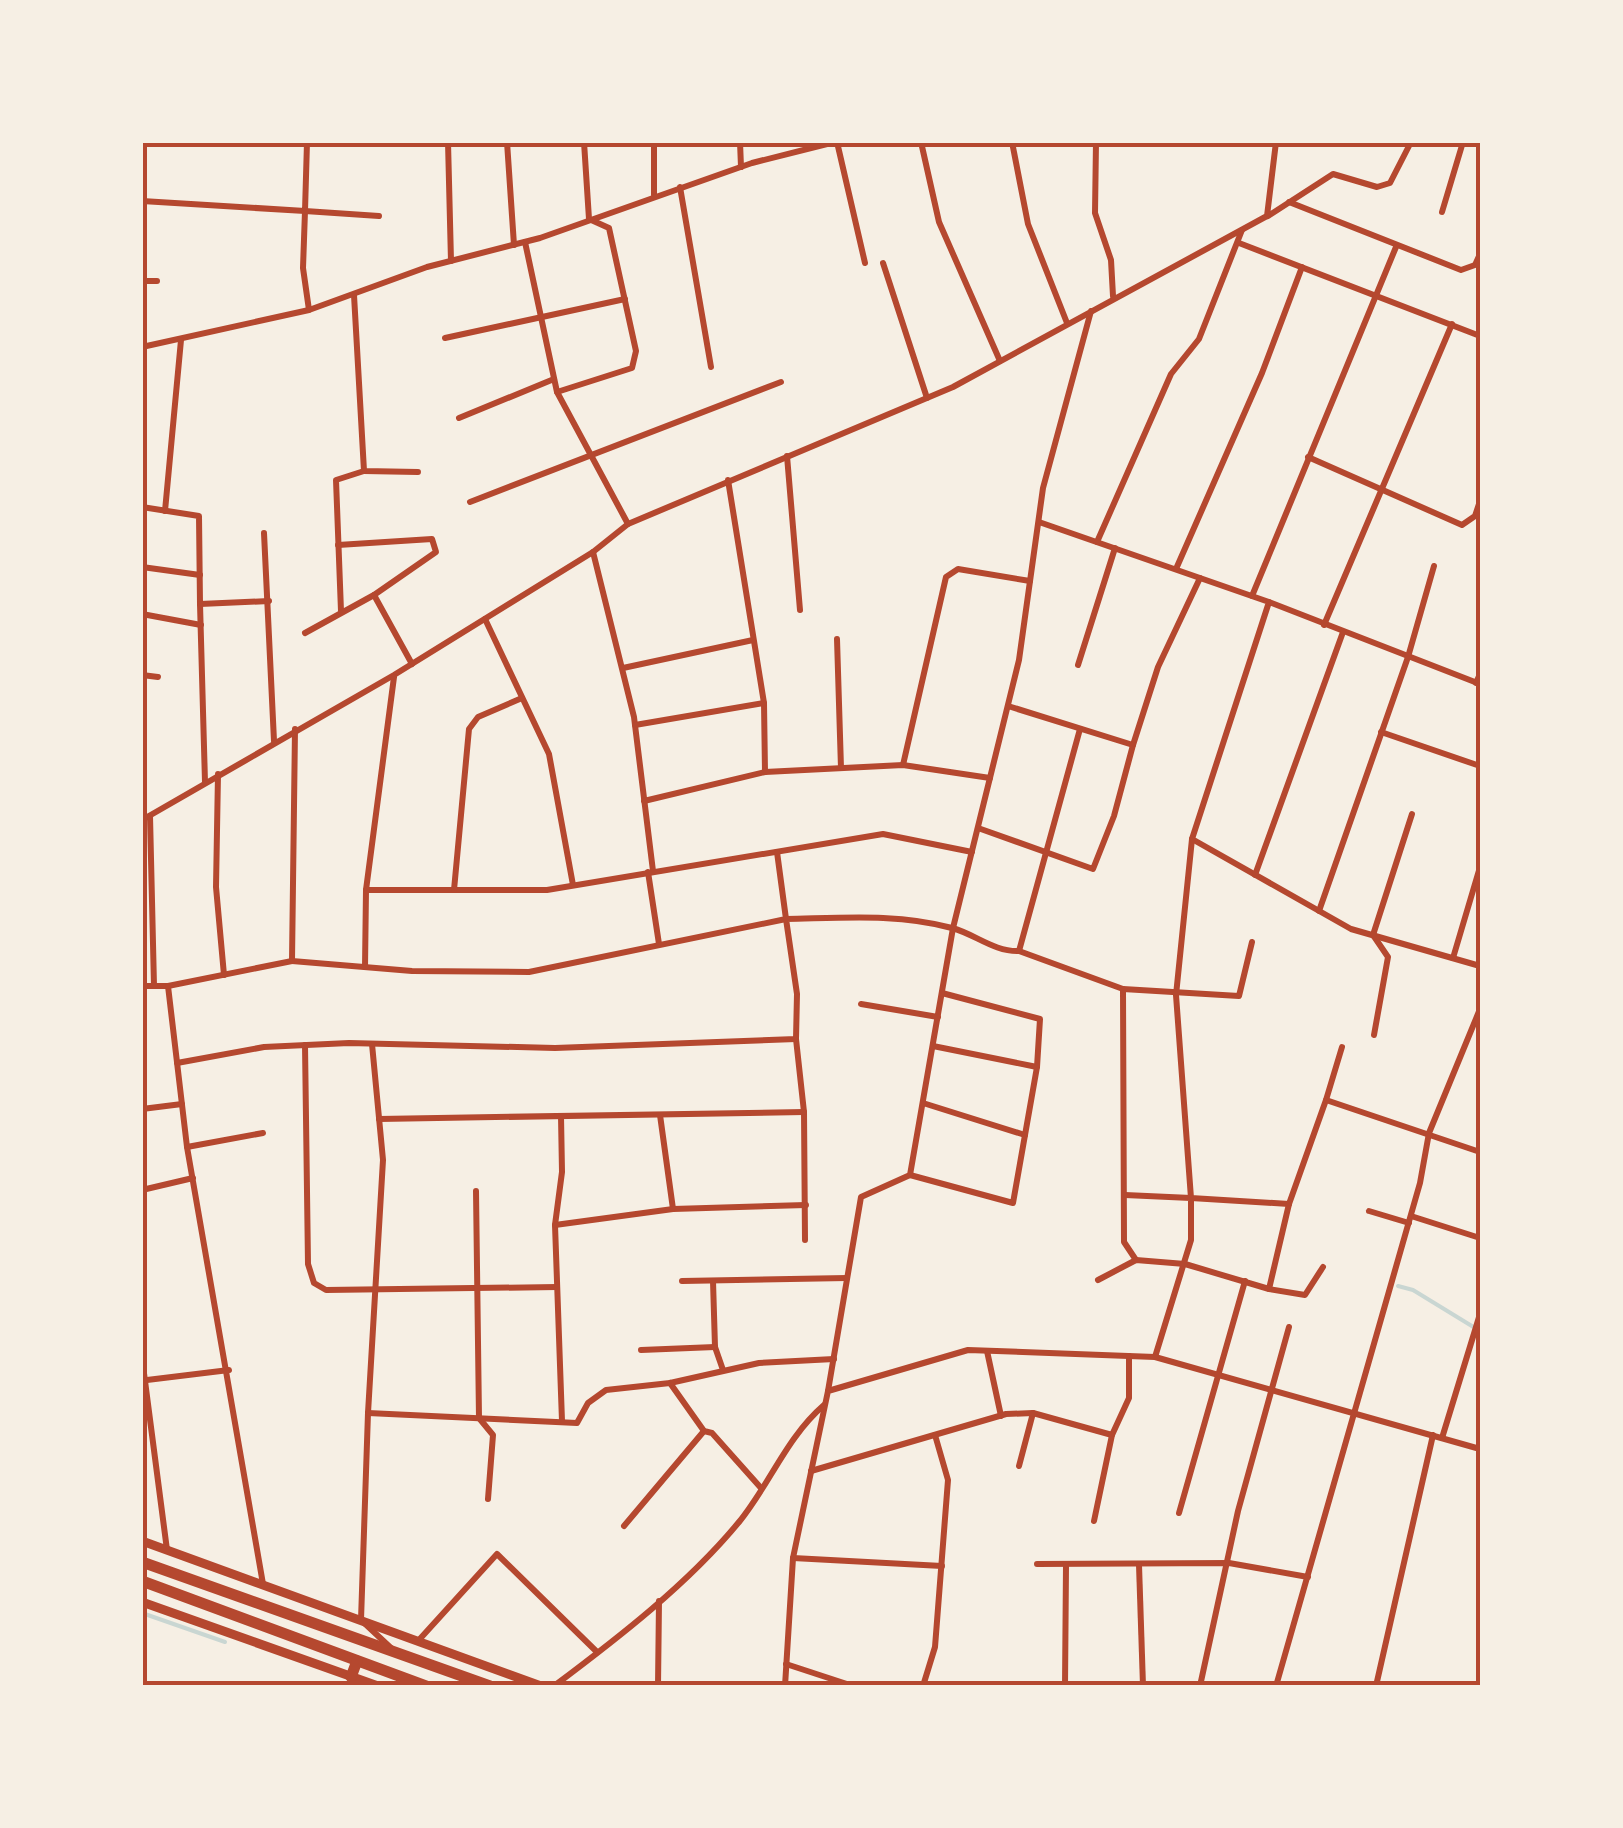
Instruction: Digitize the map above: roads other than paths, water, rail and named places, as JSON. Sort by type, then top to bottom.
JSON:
[{"type":"highway","points":[[142,1562],[490,1686]]},
{"type":"highway","points":[[142,1581],[426,1686]]},
{"type":"highway","points":[[351,1677],[357,1661]]},
{"type":"street","points":[[307,142],[303,268],[309,310]]},
{"type":"street","points":[[429,142],[448,143],[451,261]]},
{"type":"street","points":[[506,142],[514,245]]},
{"type":"street","points":[[584,142],[589,219]]},
{"type":"street","points":[[654,142],[654,196]]},
{"type":"street","points":[[740,142],[741,167]]},
{"type":"street","points":[[142,346],[309,310],[451,261],[525,242],[741,167],[836,142],[865,263]]},
{"type":"street","points":[[921,142],[939,222],[1000,361]]},
{"type":"street","points":[[1012,142],[1028,224],[1067,324]]},
{"type":"street","points":[[1096,142],[1095,213],[1111,260],[1114,296]]},
{"type":"street","points":[[1267,216],[1276,142]]},
{"type":"street","points":[[154,986],[146,818],[274,741],[394,676],[593,552],[628,524],[927,398],[1242,230],[1332,174],[1377,186],[1390,183],[1410,142]]},
{"type":"street","points":[[1442,212],[1463,142]]},
{"type":"street","points":[[680,187],[711,367]]},
{"type":"street","points":[[142,200],[379,216]]},
{"type":"street","points":[[1289,202],[1396,248],[1462,270],[1475,266],[1480,254]]},
{"type":"street","points":[[556,392],[632,368],[636,351],[609,228],[589,219]]},
{"type":"street","points":[[1097,542],[1171,374],[1199,338],[1240,244],[1242,230]]},
{"type":"street","points":[[1226,238],[1480,336]]},
{"type":"street","points":[[525,242],[556,392],[628,524]]},
{"type":"street","points":[[1252,596],[1396,248]]},
{"type":"street","points":[[883,263],[927,398]]},
{"type":"street","points":[[1176,569],[1262,372],[1302,267]]},
{"type":"street","points":[[142,281],[157,281]]},
{"type":"street","points":[[354,295],[364,471]]},
{"type":"street","points":[[445,338],[625,299]]},
{"type":"street","points":[[910,1175],[953,928],[1008,706],[1044,488],[1092,310]]},
{"type":"street","points":[[1324,624],[1379,485],[1452,324]]},
{"type":"street","points":[[164,510],[181,340]]},
{"type":"street","points":[[459,418],[554,379]]},
{"type":"street","points":[[470,502],[781,382]]},
{"type":"street","points":[[786,456],[800,610]]},
{"type":"street","points":[[1308,456],[1462,525],[1475,516],[1480,500]]},
{"type":"street","points":[[341,612],[336,480],[364,471],[418,472]]},
{"type":"street","points":[[728,480],[764,703],[764,772]]},
{"type":"street","points":[[142,507],[199,516],[205,782]]},
{"type":"street","points":[[1039,522],[1270,602],[1478,683],[1480,674]]},
{"type":"street","points":[[264,533],[274,741]]},
{"type":"street","points":[[305,633],[374,594],[436,552],[432,539],[338,544]]},
{"type":"street","points":[[1078,666],[1114,548]]},
{"type":"street","points":[[593,552],[635,725],[659,944]]},
{"type":"street","points":[[1319,911],[1408,657],[1434,566]]},
{"type":"street","points":[[142,567],[200,575]]},
{"type":"street","points":[[903,764],[946,577],[958,568],[1030,581]]},
{"type":"street","points":[[978,828],[1093,868],[1114,816],[1158,667],[1200,578]]},
{"type":"street","points":[[374,594],[412,664]]},
{"type":"street","points":[[200,604],[268,601]]},
{"type":"street","points":[[1155,1357],[1191,1240],[1176,995],[1192,839],[1270,602]]},
{"type":"street","points":[[142,614],[201,625]]},
{"type":"street","points":[[484,620],[549,754],[573,885]]},
{"type":"street","points":[[1255,875],[1343,632]]},
{"type":"street","points":[[837,639],[842,768]]},
{"type":"street","points":[[623,668],[754,640]]},
{"type":"street","points":[[142,675],[158,677]]},
{"type":"street","points":[[366,967],[366,890],[394,676]]},
{"type":"street","points":[[454,890],[468,729],[478,717],[522,698]]},
{"type":"street","points":[[635,725],[764,703]]},
{"type":"street","points":[[1008,706],[1133,745]]},
{"type":"street","points":[[1019,951],[1080,728]]},
{"type":"street","points":[[292,961],[296,730]]},
{"type":"street","points":[[1382,732],[1480,766]]},
{"type":"street","points":[[644,801],[764,772],[903,764],[990,778]]},
{"type":"street","points":[[218,774],[216,887],[224,975]]},
{"type":"street","points":[[1372,935],[1412,814]]},
{"type":"street","points":[[366,890],[573,885],[882,834],[972,852]]},
{"type":"street","points":[[1192,839],[1319,911],[1372,935],[1480,966]]},
{"type":"street","points":[[777,852],[797,994],[806,1240]]},
{"type":"street","points":[[1454,958],[1480,867]]},
{"type":"street","points":[[142,986],[168,986],[292,961],[529,972],[786,920],[884,918],[953,928],[1006,952],[1019,951],[1123,989],[1240,996],[1252,942]]},
{"type":"street","points":[[1372,935],[1388,957],[1374,1035]]},
{"type":"street","points":[[168,986],[187,1146],[264,1584]]},
{"type":"street","points":[[1123,989],[1124,1242],[1136,1260]]},
{"type":"street","points":[[784,1686],[793,1558],[834,1360],[861,1197],[910,1175],[1014,1203],[1037,1067],[1040,1019],[942,992]]},
{"type":"street","points":[[860,1004],[938,1018]]},
{"type":"street","points":[[1276,1686],[1410,1220],[1429,1133],[1480,1009]]},
{"type":"street","points":[[177,1063],[264,1046],[555,1048],[796,1039]]},
{"type":"street","points":[[372,1044],[383,1160],[361,1620],[394,1652]]},
{"type":"street","points":[[305,1045],[308,1264],[314,1282],[326,1290],[376,1286],[557,1286]]},
{"type":"street","points":[[932,1046],[1037,1067]]},
{"type":"street","points":[[1269,1288],[1290,1204],[1342,1047]]},
{"type":"street","points":[[1326,1100],[1480,1152]]},
{"type":"street","points":[[923,1103],[1026,1135]]},
{"type":"street","points":[[142,1109],[182,1104]]},
{"type":"street","points":[[379,1119],[804,1112]]},
{"type":"street","points":[[660,1115],[673,1209]]},
{"type":"street","points":[[561,1116],[562,1172],[555,1226],[562,1422]]},
{"type":"street","points":[[187,1146],[263,1133]]},
{"type":"street","points":[[142,1190],[193,1178]]},
{"type":"street","points":[[476,1191],[478,1418],[493,1435],[488,1499]]},
{"type":"street","points":[[1125,1195],[1290,1204]]},
{"type":"street","points":[[555,1226],[673,1209],[806,1205]]},
{"type":"street","points":[[1368,1210],[1480,1238]]},
{"type":"street","points":[[1098,1280],[1136,1260],[1184,1264],[1305,1295],[1323,1266]]},
{"type":"street","points":[[682,1281],[847,1278]]},
{"type":"street","points":[[713,1280],[715,1348],[722,1370]]},
{"type":"street","points":[[1179,1513],[1245,1281]]},
{"type":"street","points":[[1376,1686],[1438,1437],[1480,1314]]},
{"type":"street","points":[[1200,1686],[1238,1511],[1289,1327]]},
{"type":"street","points":[[641,1350],[715,1348]]},
{"type":"street","points":[[828,1391],[968,1350],[1155,1357],[1480,1449]]},
{"type":"street","points":[[987,1351],[1001,1416]]},
{"type":"street","points":[[1094,1522],[1112,1435],[1129,1398],[1129,1356]]},
{"type":"street","points":[[142,1358],[167,1550]]},
{"type":"street","points":[[368,1413],[578,1424],[588,1403],[606,1390],[670,1383],[722,1370],[834,1360]]},
{"type":"street","points":[[147,1380],[229,1370]]},
{"type":"street","points":[[670,1383],[704,1432],[712,1433],[760,1488]]},
{"type":"street","points":[[554,1686],[659,1600],[731,1530],[806,1421],[824,1404]]},
{"type":"street","points":[[810,1471],[1001,1416],[1033,1413],[1112,1435]]},
{"type":"street","points":[[1019,1466],[1033,1413]]},
{"type":"street","points":[[624,1526],[704,1432]]},
{"type":"street","points":[[923,1686],[934,1646],[948,1480],[935,1435]]},
{"type":"street","points":[[142,1541],[541,1686]]},
{"type":"street","points":[[418,1641],[497,1554],[597,1652]]},
{"type":"street","points":[[793,1558],[942,1566]]},
{"type":"street","points":[[1037,1564],[1229,1563],[1308,1577]]},
{"type":"street","points":[[1138,1565],[1142,1686]]},
{"type":"street","points":[[1065,1686],[1066,1566]]},
{"type":"street","points":[[658,1686],[659,1600]]},
{"type":"street","points":[[142,1602],[378,1686]]},
{"type":"street","points":[[786,1664],[853,1686]]},
{"type":"waterway","points":[[1398,1286],[1413,1290],[1480,1331]]},
{"type":"waterway","points":[[142,1613],[225,1642]]}]
